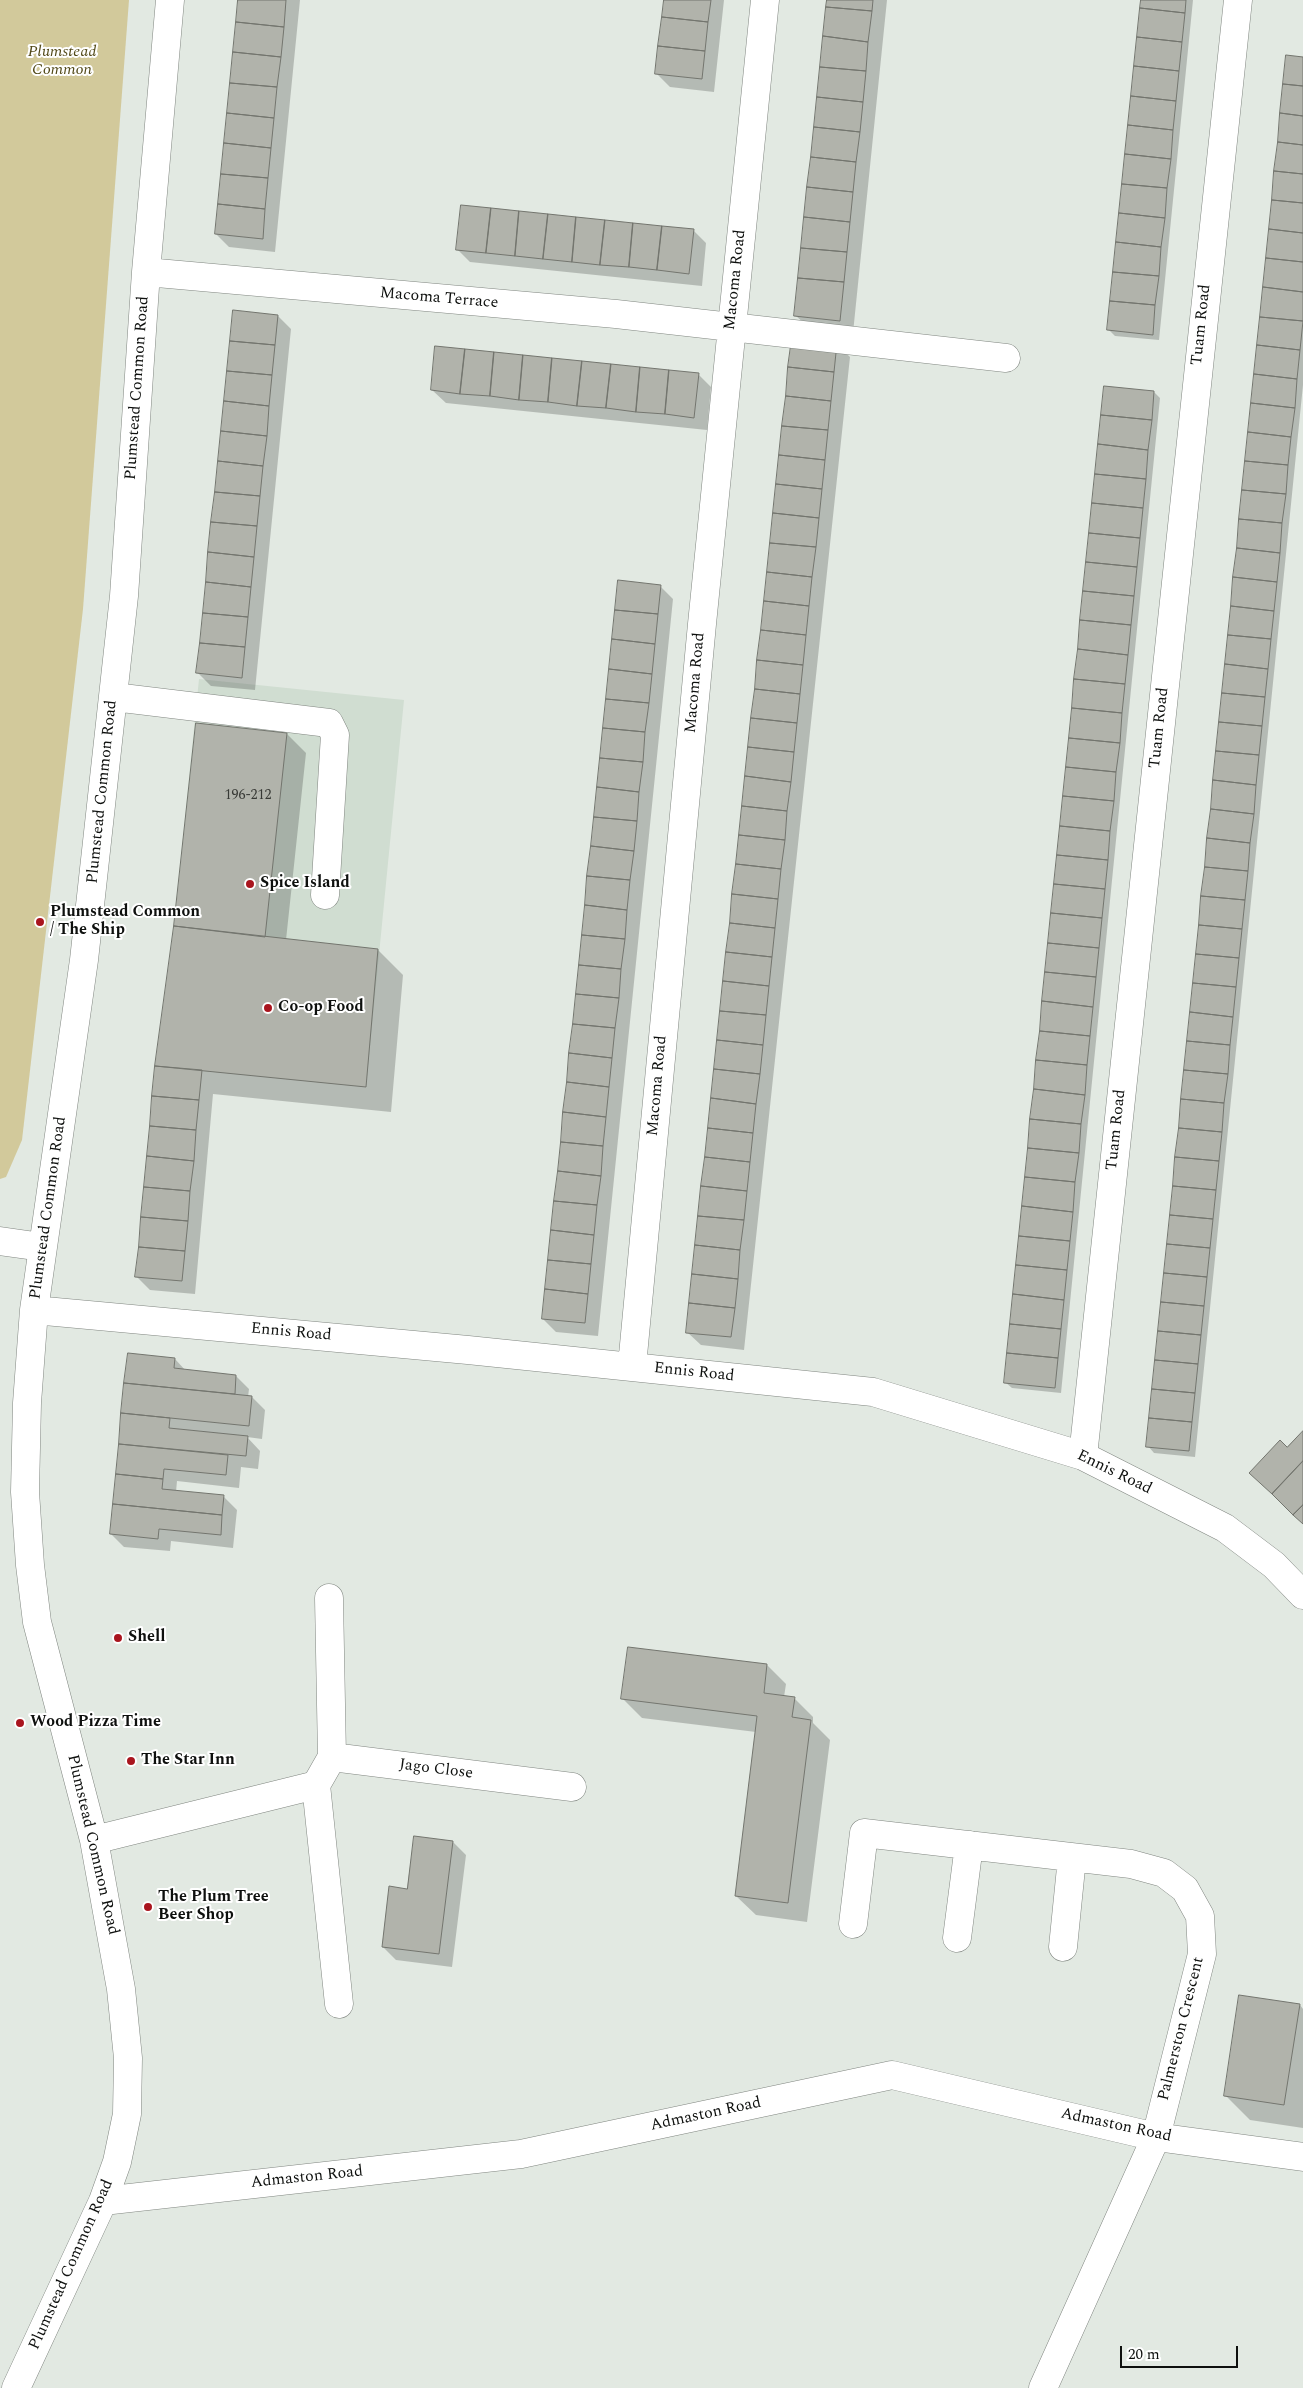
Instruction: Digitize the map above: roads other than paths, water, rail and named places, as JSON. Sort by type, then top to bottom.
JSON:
[{"type":"street","name":"Plumstead Common Road","points":[[16,2388],[103,2201],[117,2162],[127,2114],[128,2058],[121,1989],[94,1840],[37,1622],[30,1565],[26,1482],[27,1403],[34,1310],[84,960],[114,696],[124,596],[146,272],[170,0]]},
{"type":"street","name":"Macoma Road","points":[[632,1366],[765,0]]},
{"type":"street","name":"Tuam Road","points":[[1083,1456],[1238,0]]},
{"type":"street","name":"Macoma Terrace","points":[[146,272],[616,314],[1006,358]]},
{"type":"street","points":[[114,696],[329,724],[335,735],[325,895]]},
{"type":"street","points":[[0,1241],[42,1247]]},
{"type":"street","name":"Ennis Road","points":[[34,1310],[632,1366],[873,1392],[1083,1456],[1226,1528],[1274,1565],[1303,1595]]},
{"type":"street","points":[[329,1598],[332,1757],[316,1785],[339,2004]]},
{"type":"street","name":"Jago Close","points":[[332,1757],[572,1787]]},
{"type":"street","points":[[94,1840],[316,1785]]},
{"type":"street","name":"Palmerston Crescent","points":[[853,1924],[864,1833],[1131,1864],[1164,1873],[1186,1889],[1200,1916],[1202,1954],[1156,2137],[1043,2388]]},
{"type":"street","points":[[956,1938],[969,1845]]},
{"type":"street","points":[[1063,1946],[1072,1858]]},
{"type":"street","name":"Admaston Road","points":[[103,2201],[521,2154],[892,2075],[1156,2137],[1303,2157]]},
{"type":"place","name":"Spice Island","points":[[250,884]]},
{"type":"place","name":"Plumstead Common / The Ship","points":[[40,922]]},
{"type":"place","name":"Co-op Food","points":[[268,1008]]},
{"type":"place","name":"Shell","points":[[118,1638]]},
{"type":"place","name":"Wood Pizza Time","points":[[20,1723]]},
{"type":"place","name":"The Star Inn","points":[[131,1761]]},
{"type":"place","name":"The Plum Tree Beer Shop","points":[[148,1907]]},
{"type":"park label","name":"Plumstead Common","points":[[62,62]]}]
